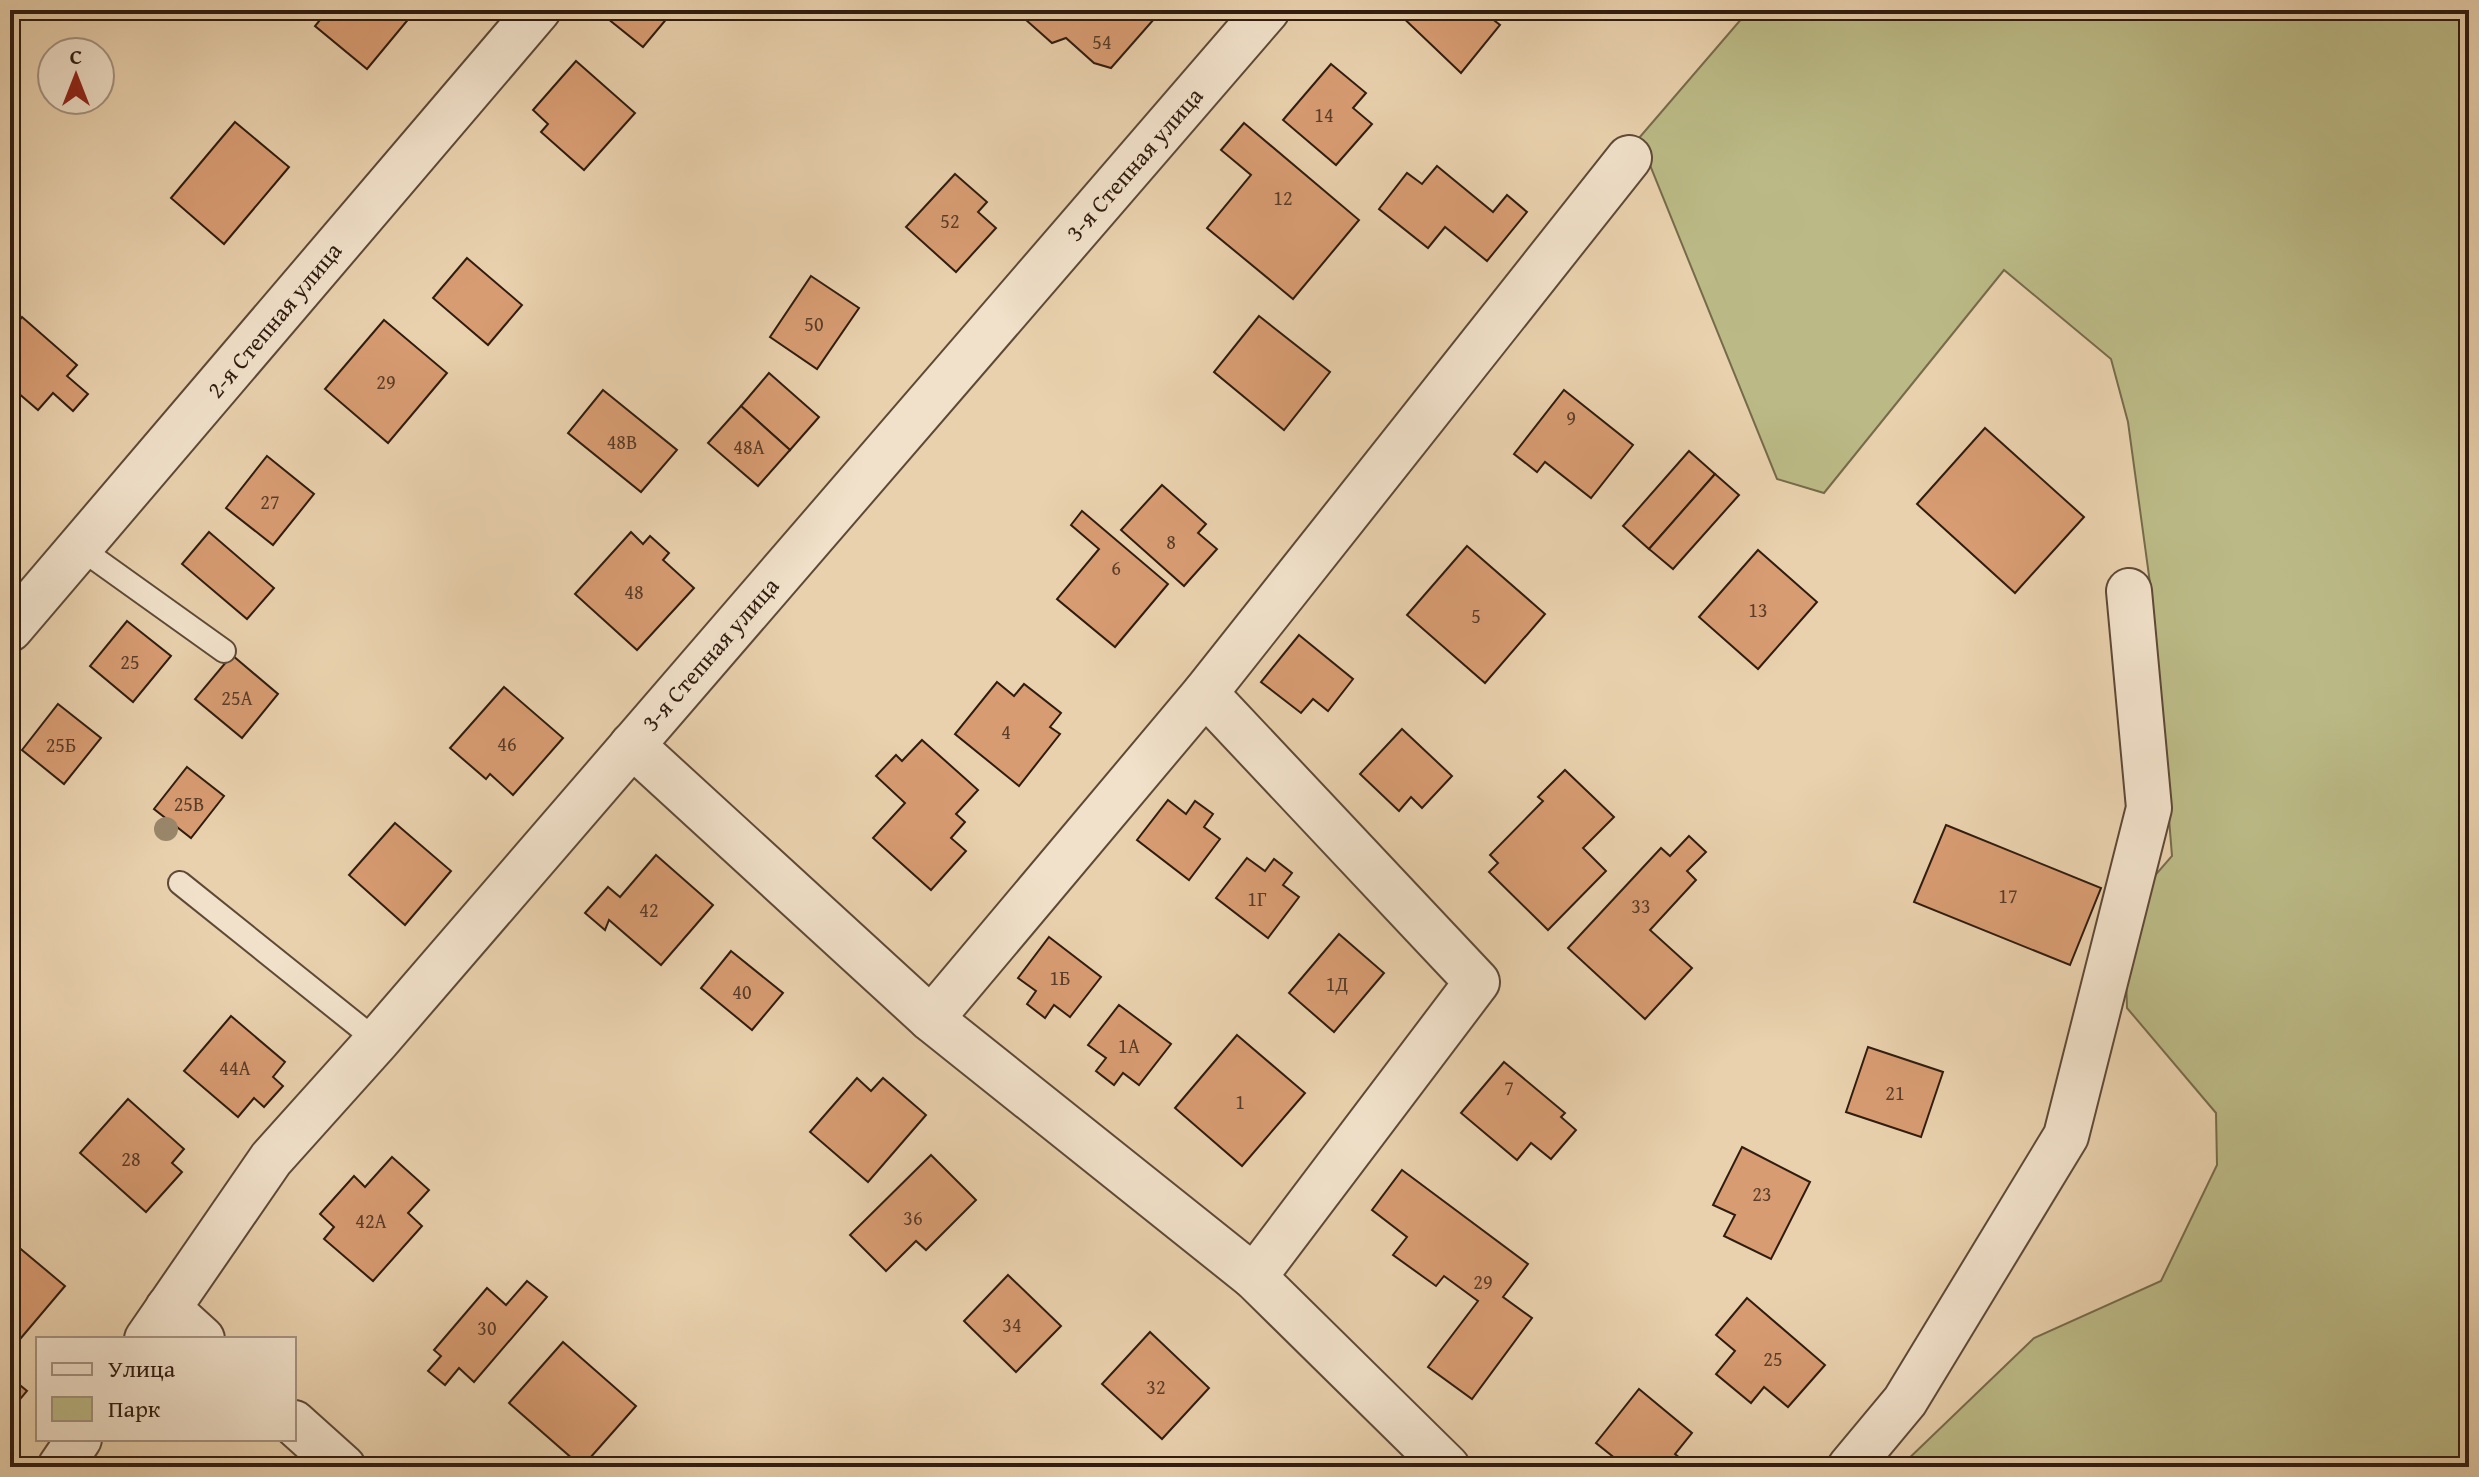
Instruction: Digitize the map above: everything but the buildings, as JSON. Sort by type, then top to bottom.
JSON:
[{"type":"street","name":"2-я Степная улица","points":[[10,629],[538,10]]},
{"type":"street","name":"3-я Степная улица","points":[[157,1324],[271,1159],[377,1041],[1267,10]]},
{"type":"street","points":[[931,1019],[1205,693],[1629,158]]},
{"type":"street","points":[[1850,1467],[1905,1401],[2066,1136],[2149,808],[2129,591]]},
{"type":"street","points":[[1205,693],[1477,982],[1254,1277]]},
{"type":"street","points":[[632,745],[931,1019],[1254,1277],[1447,1467]]},
{"type":"street","points":[[157,1324],[196,1337]]},
{"type":"street","points":[[296,1425],[343,1467]]},
{"type":"street","points":[[60,1467],[78,1441]]},
{"type":"lane","points":[[80,548],[224,651]]},
{"type":"lane","points":[[180,883],[377,1041]]},
{"type":"green space","points":[[1749,10],[2469,10],[2469,1467],[1886,1467],[1902,1465],[2034,1338],[2161,1281],[2217,1165],[2216,1113],[2127,1008],[2124,911],[2172,856],[2150,583],[2128,422],[2111,359],[2004,270],[1824,493],[1777,479],[1639,138]]}]
